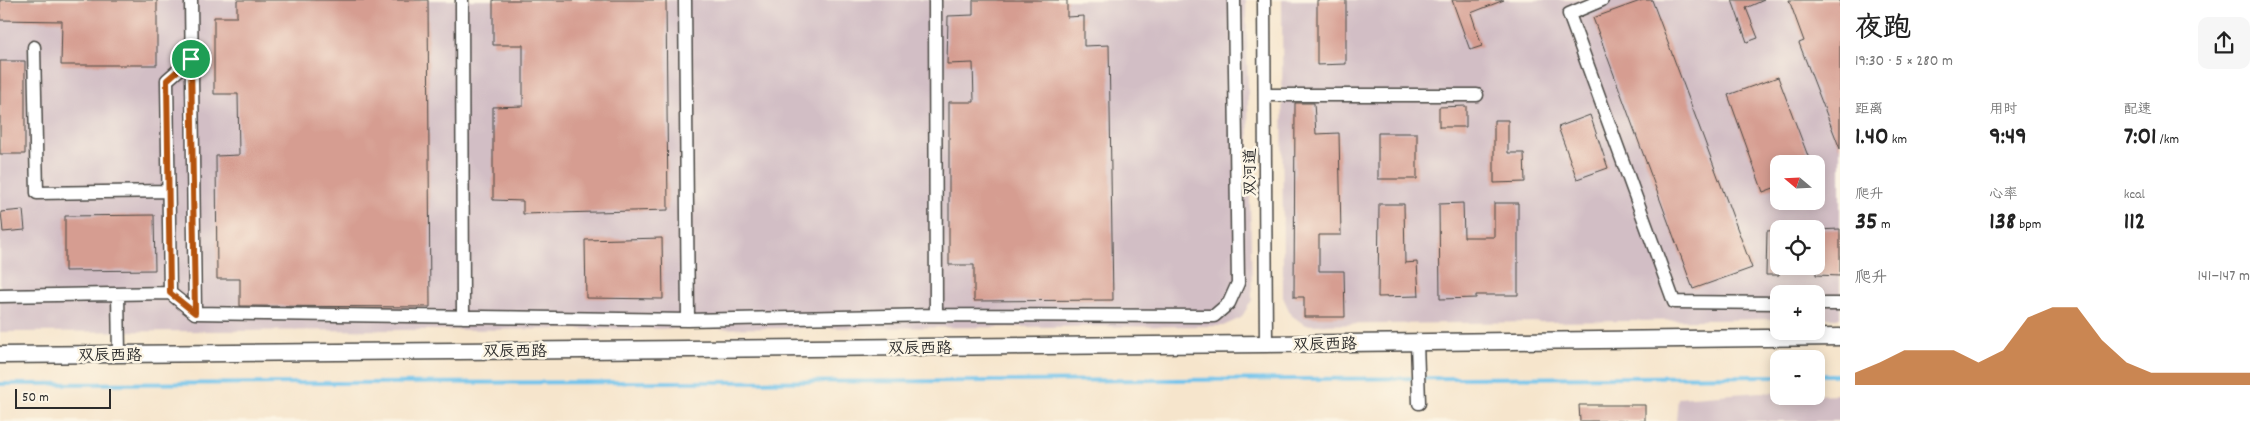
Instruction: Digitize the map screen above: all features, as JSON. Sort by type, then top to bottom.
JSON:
[{"type":"main road","name":"双辰西路","points":[[0,355],[1840,337]]},
{"type":"street","points":[[191,0],[195,313]]},
{"type":"street","points":[[462,0],[463,317]]},
{"type":"street","points":[[685,0],[688,320]]},
{"type":"street","points":[[935,0],[936,315]]},
{"type":"street","points":[[0,296],[170,293],[195,313],[688,320],[936,315],[1214,316],[1229,303],[1238,283],[1234,0]]},
{"type":"street","name":"双河道","points":[[1264,0],[1266,344]]},
{"type":"street","points":[[1602,0],[1569,14],[1674,302],[1770,303]]},
{"type":"street","points":[[34,47],[37,193],[168,191]]},
{"type":"street","points":[[170,293],[167,80],[191,59]]},
{"type":"street","points":[[1265,95],[1477,95]]},
{"type":"street","points":[[118,294],[119,354]]},
{"type":"street","points":[[1825,304],[1840,304]]},
{"type":"street","points":[[1417,342],[1419,403]]},
{"type":"shaded area","points":[[0,0],[1246,0],[1252,300],[1241,318],[1223,326],[0,332]]},
{"type":"shaded area","points":[[1282,0],[1840,0],[1840,318],[1825,318],[1825,285],[1770,285],[1770,319],[1305,325],[1291,315],[1283,297]]},
{"type":"shaded area","points":[[1760,392],[1770,393],[1770,405],[1825,405],[1825,394],[1840,394],[1840,421],[1676,421],[1678,398]]},
{"type":"building","points":[[0,0],[157,0],[157,65],[61,65],[62,21],[0,20]]},
{"type":"building","points":[[237,0],[428,0],[430,307],[240,306],[240,279],[217,279],[216,156],[239,155],[238,94],[214,94],[214,17],[237,17]]},
{"type":"building","points":[[493,0],[666,0],[668,210],[523,214],[523,201],[493,200],[493,107],[523,106],[523,45],[493,45]]},
{"type":"building","points":[[973,0],[1067,0],[1067,17],[1084,16],[1084,46],[1109,45],[1113,300],[974,301],[974,265],[949,265],[949,102],[974,102],[973,63],[947,64],[948,16],[973,15]]},
{"type":"building","points":[[1317,0],[1346,0],[1346,64],[1317,65]]},
{"type":"building","points":[[1452,0],[1504,0],[1471,13],[1482,46],[1470,50]]},
{"type":"building","points":[[1643,0],[1652,0],[1752,268],[1693,289],[1593,18]]},
{"type":"building","points":[[1732,0],[1764,0],[1746,8],[1758,38],[1747,42]]},
{"type":"building","points":[[1789,0],[1840,0],[1840,149],[1799,43],[1804,41]]},
{"type":"building","points":[[0,61],[25,61],[25,154],[0,154]]},
{"type":"building","points":[[1778,77],[1808,155],[1770,155],[1770,189],[1763,192],[1728,95]]},
{"type":"building","points":[[1295,103],[1314,103],[1316,134],[1339,133],[1341,235],[1319,235],[1319,271],[1344,271],[1345,317],[1304,317],[1304,297],[1294,297]]},
{"type":"building","points":[[1466,106],[1466,127],[1439,127],[1439,107]]},
{"type":"building","points":[[1590,115],[1608,168],[1577,179],[1558,127]]},
{"type":"building","points":[[1494,120],[1508,120],[1508,153],[1524,153],[1525,182],[1494,183]]},
{"type":"building","points":[[1378,133],[1417,133],[1417,179],[1378,179]]},
{"type":"building","points":[[1463,203],[1464,237],[1494,237],[1494,203],[1518,203],[1518,295],[1476,295],[1476,298],[1440,299],[1439,204]]},
{"type":"building","points":[[1379,204],[1404,204],[1405,263],[1417,262],[1419,296],[1378,297]]},
{"type":"building","points":[[23,210],[25,230],[3,232],[1,212]]},
{"type":"building","points":[[154,215],[155,270],[65,271],[65,216]]},
{"type":"building","points":[[1840,229],[1840,276],[1816,275],[1825,275],[1825,230]]},
{"type":"building","points":[[1767,231],[1770,231],[1770,275],[1766,275]]},
{"type":"building","points":[[662,238],[663,299],[586,298],[585,240]]},
{"type":"building","points":[[1579,405],[1645,405],[1645,421],[1580,421]]},
{"type":"waterway","points":[[1825,375],[1840,375]]},
{"type":"waterway","points":[[0,384],[1770,376]]},
{"type":"route","points":[[191,59],[194,250],[195,313],[170,293],[167,80],[191,59]]}]
